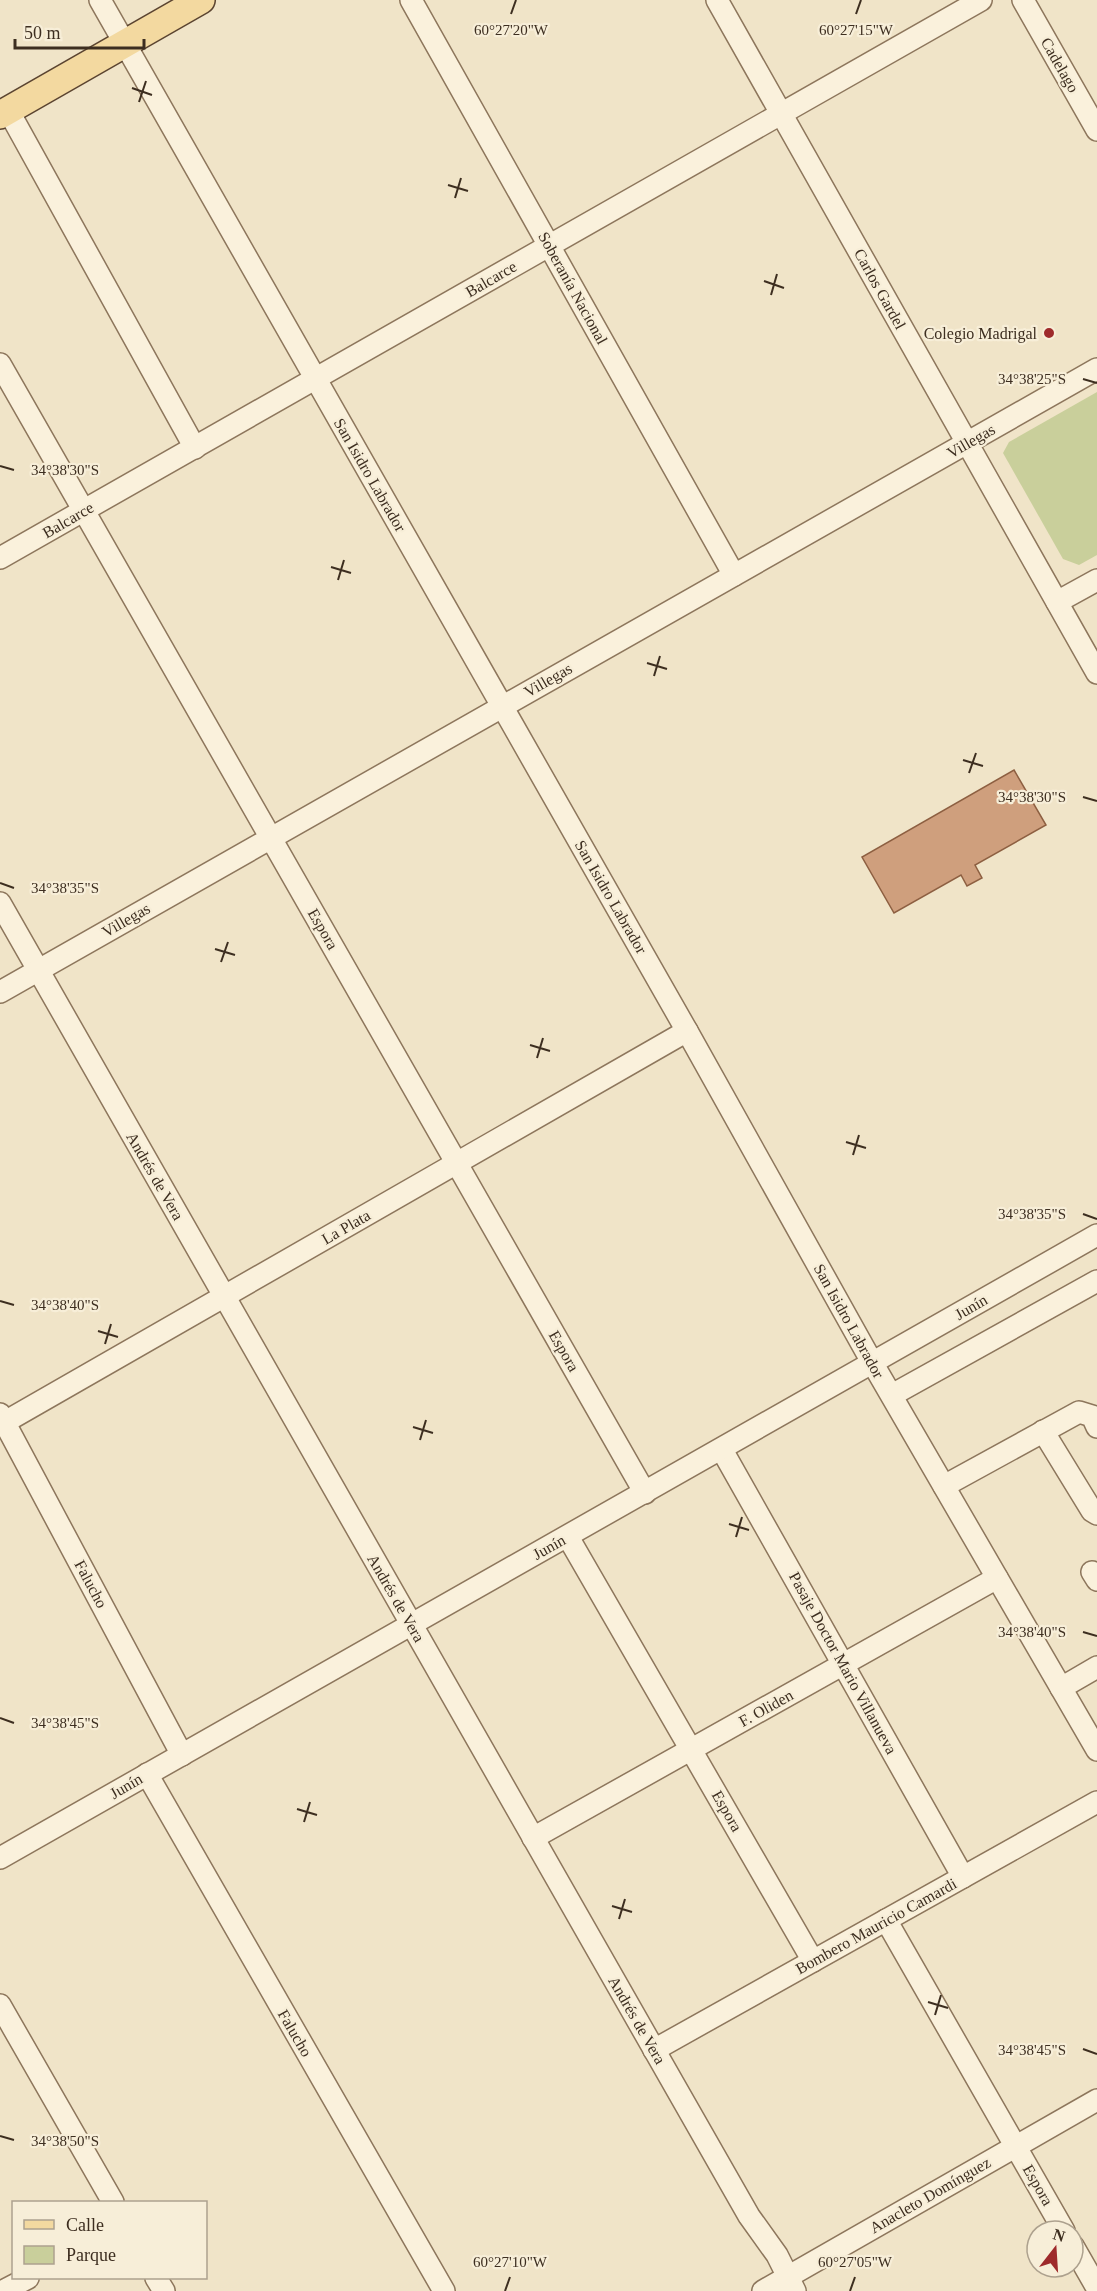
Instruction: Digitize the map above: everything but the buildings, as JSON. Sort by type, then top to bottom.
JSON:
[{"type":"main road","points":[[4,112],[201,0]]},
{"type":"street","name":"San Isidro Labrador","points":[[100,0],[687,1031],[873,1364],[1097,1750]]},
{"type":"street","name":"Soberanía Nacional","points":[[411,0],[735,575]]},
{"type":"street","name":"Carlos Gardel","points":[[717,0],[1097,673]]},
{"type":"street","name":"Balcarce","points":[[0,558],[981,0]]},
{"type":"street","name":"Cadelago","points":[[1023,0],[1097,130]]},
{"type":"street","points":[[4,112],[195,448]]},
{"type":"street","name":"Espora","points":[[0,364],[645,1493]]},
{"type":"street","name":"Villegas","points":[[0,992],[1097,369]]},
{"type":"street","points":[[1057,602],[1097,580]]},
{"type":"street","name":"Andrés de Vera","points":[[0,903],[749,2216],[777,2254],[791,2284]]},
{"type":"street","name":"La Plata","points":[[3,1418],[224,1296],[687,1031]]},
{"type":"street","name":"Junín","points":[[0,1858],[1097,1235]]},
{"type":"street","points":[[892,1395],[1097,1281]]},
{"type":"street","points":[[944,1486],[1079,1412],[1092,1416],[1097,1427]]},
{"type":"street","name":"Falucho","points":[[3,1418],[182,1755]]},
{"type":"street","points":[[1043,1431],[1092,1511],[1097,1514]]},
{"type":"street","name":"Pasaje Doctor Mario Villanueva","points":[[722,1450],[963,1877]]},
{"type":"street","name":"Espora","points":[[568,1537],[813,1961]]},
{"type":"street","name":"F. Oliden","points":[[533,1838],[997,1578]]},
{"type":"street","points":[[1061,1688],[1097,1667]]},
{"type":"street","name":"Falucho","points":[[147,1774],[444,2291]]},
{"type":"street","name":"Bombero Mauricio Camardi","points":[[654,2050],[1097,1802]]},
{"type":"street","name":"Espora","points":[[886,1920],[1057,2219]]},
{"type":"street","points":[[0,2005],[112,2201]]},
{"type":"street","name":"Anacleto Domínguez","points":[[763,2291],[791,2284],[1015,2146],[1097,2100]]},
{"type":"street","points":[[1085,2267],[1097,2288]]},
{"type":"street","points":[[3,2291],[24,2279]]},
{"type":"green space","points":[[1097,392],[1097,555],[1079,565],[1063,559],[1003,453],[1009,442]]},
{"type":"place","name":"Colegio Madrigal","points":[[1049,333]]}]
